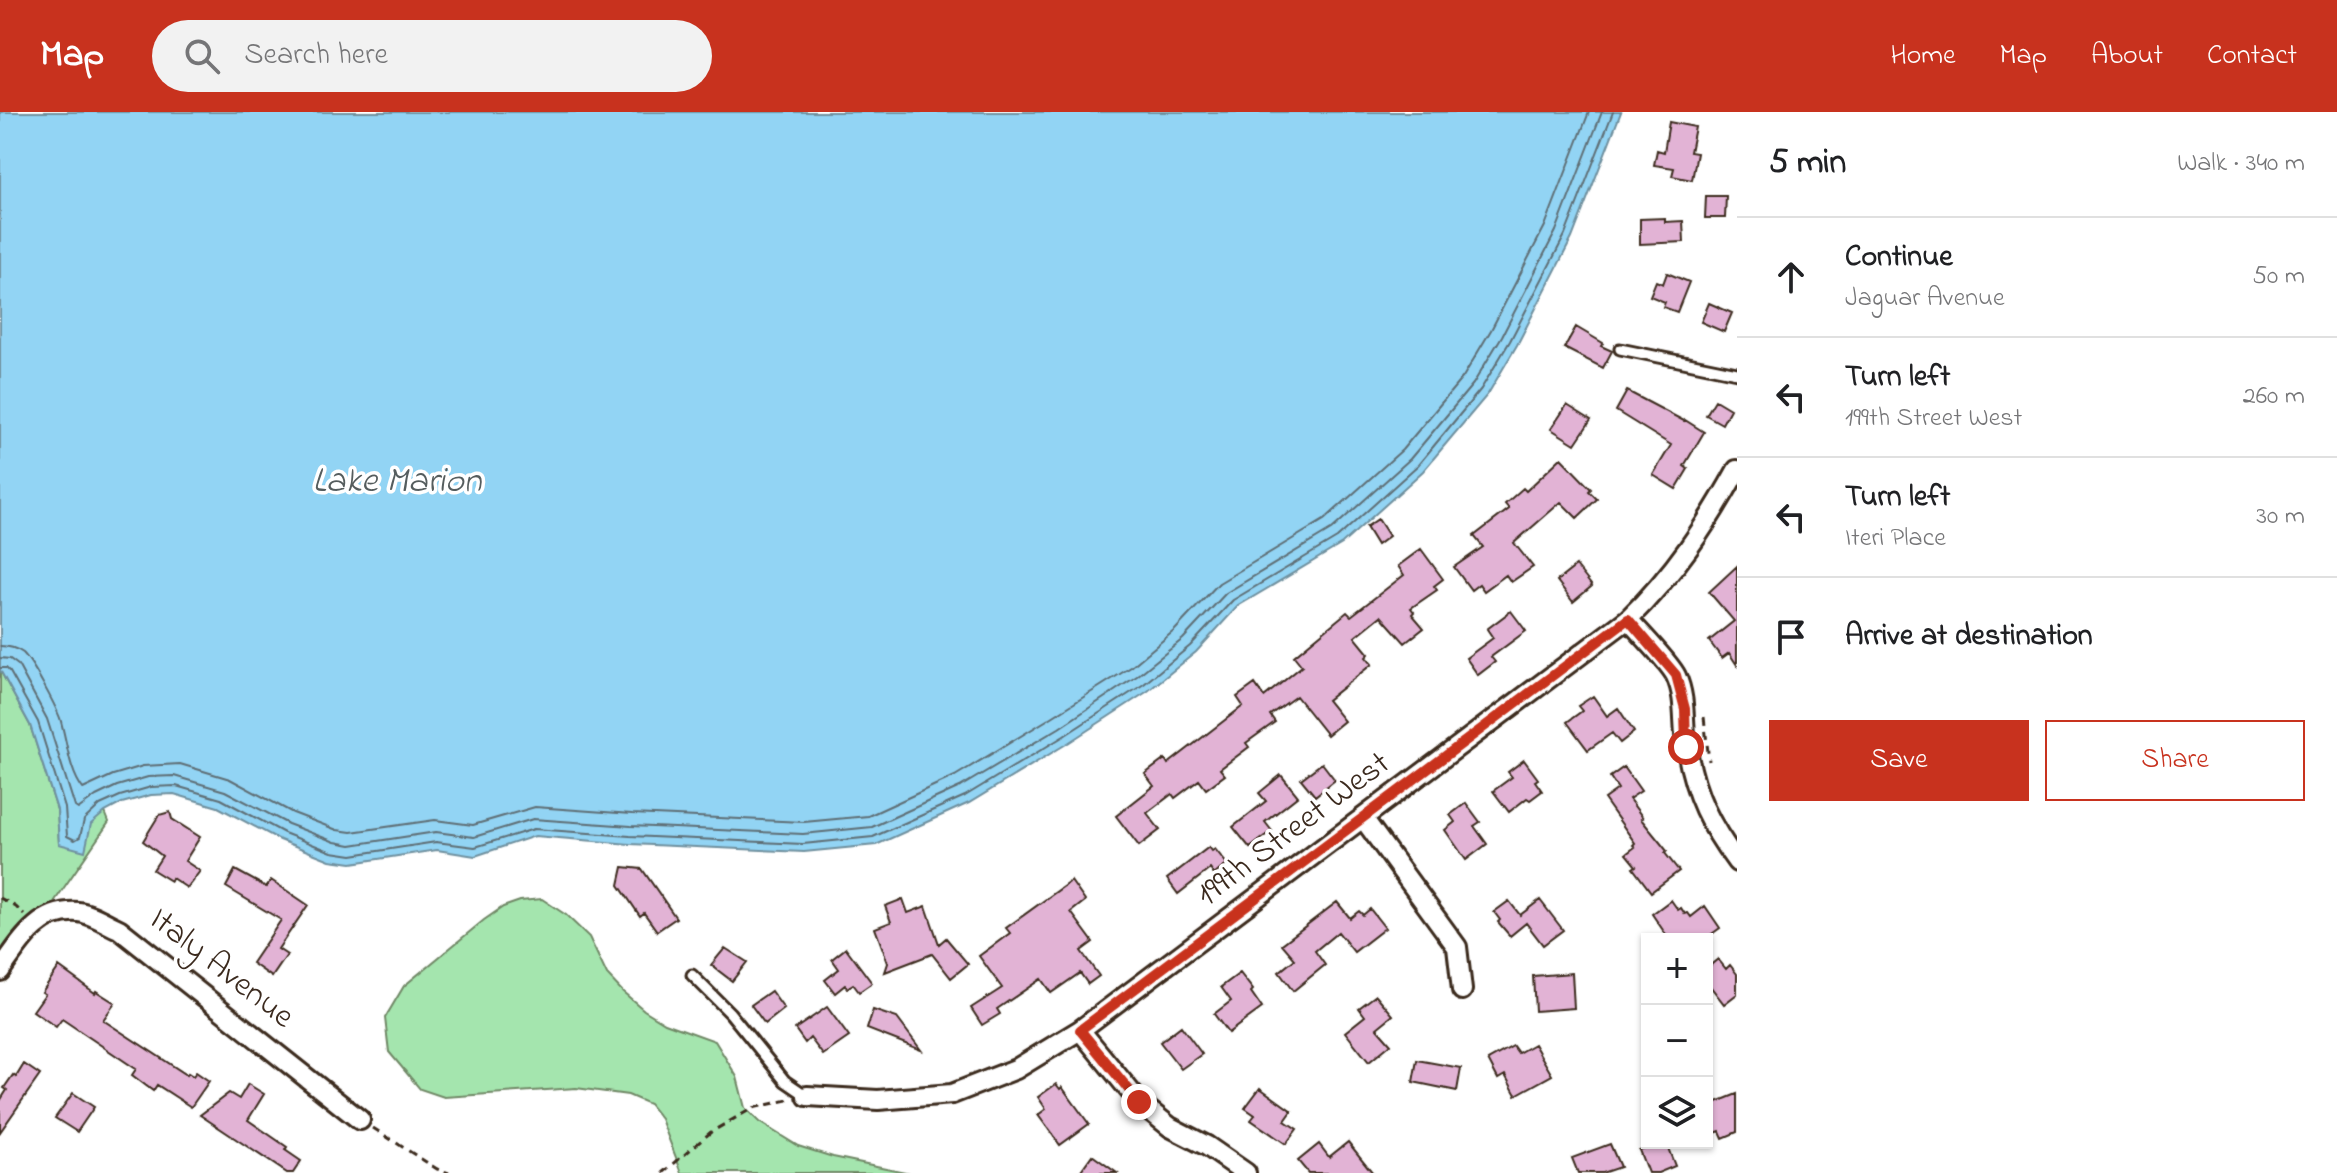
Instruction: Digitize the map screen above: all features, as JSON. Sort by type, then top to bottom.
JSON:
[{"type":"street","name":"199th Street West","points":[[807,1096],[878,1100],[952,1094],[1016,1069],[1080,1030],[1628,619],[1677,566],[1716,509],[1737,470]]},
{"type":"street","points":[[1628,619],[1676,675],[1685,709],[1686,747],[1699,801],[1737,862]]},
{"type":"street","points":[[1363,818],[1457,947],[1462,990]]},
{"type":"street","name":"Italy Avenue","points":[[32,928],[49,916],[79,912],[119,929],[360,1120]]},
{"type":"street","points":[[0,971],[32,928]]},
{"type":"street","points":[[1080,1030],[1139,1102],[1170,1127],[1207,1146],[1246,1173]]},
{"type":"lane","points":[[1620,349],[1737,373]]},
{"type":"lane","points":[[692,975],[730,1013],[785,1081],[807,1096]]},
{"type":"path","points":[[0,898],[16,907],[32,928]]},
{"type":"path","points":[[663,1173],[711,1132],[753,1108],[807,1096]]},
{"type":"path","points":[[360,1120],[437,1169],[449,1173]]},
{"type":"green space","points":[[0,670],[30,725],[57,810],[59,844],[105,812],[109,822],[52,905],[29,921],[0,959]]},
{"type":"green space","points":[[542,899],[566,915],[589,937],[607,975],[644,1010],[665,1023],[715,1041],[737,1077],[745,1108],[759,1122],[798,1146],[833,1157],[910,1173],[682,1173],[661,1119],[649,1104],[628,1095],[576,1088],[444,1097],[420,1089],[389,1052],[385,1018],[404,986],[503,907],[520,901]]},
{"type":"water","name":"Lake Marion","points":[[0,112],[1621,112],[1572,238],[1517,345],[1488,394],[1423,471],[1342,544],[1238,606],[1196,652],[1148,691],[969,803],[876,845],[804,852],[535,836],[475,856],[437,850],[352,863],[330,860],[280,840],[218,807],[174,794],[151,795],[122,803],[105,812],[91,824],[85,851],[59,844],[57,810],[30,725],[0,670]]},
{"type":"building","points":[[1669,122],[1695,127],[1690,152],[1697,153],[1692,180],[1672,176],[1674,168],[1654,165],[1657,150],[1664,152]]},
{"type":"building","points":[[1706,196],[1726,196],[1725,218],[1705,218]]},
{"type":"building","points":[[1665,218],[1665,222],[1683,221],[1684,242],[1640,244],[1640,219]]},
{"type":"building","points":[[1667,273],[1689,282],[1677,312],[1663,307],[1665,302],[1650,296],[1656,281],[1663,284]]},
{"type":"building","points":[[1709,303],[1732,313],[1724,332],[1701,322]]},
{"type":"building","points":[[1576,327],[1612,351],[1603,368],[1564,348]]},
{"type":"building","points":[[1627,391],[1704,432],[1684,466],[1688,469],[1676,489],[1653,475],[1671,445],[1616,411]]},
{"type":"building","points":[[1715,400],[1730,409],[1722,424],[1706,415]]},
{"type":"building","points":[[1567,405],[1591,420],[1575,444],[1551,429]]},
{"type":"building","points":[[1561,458],[1597,499],[1577,518],[1561,502],[1514,543],[1533,567],[1511,582],[1506,575],[1484,591],[1479,584],[1471,590],[1454,567],[1483,547],[1474,536],[1509,509],[1505,504],[1523,488],[1526,491]]},
{"type":"building","points":[[1378,519],[1389,536],[1377,545],[1366,527]]},
{"type":"building","points":[[1421,549],[1443,579],[1434,586],[1437,590],[1411,608],[1412,614],[1424,628],[1405,643],[1381,616],[1355,637],[1369,654],[1366,657],[1372,664],[1327,700],[1344,721],[1327,735],[1296,696],[1270,715],[1275,722],[1246,743],[1249,747],[1220,769],[1225,775],[1206,789],[1199,780],[1175,798],[1172,794],[1147,813],[1160,830],[1139,846],[1116,816],[1154,786],[1145,774],[1165,759],[1168,764],[1243,706],[1237,697],[1255,684],[1264,697],[1302,666],[1294,656],[1347,612],[1351,616],[1404,575],[1398,566]]},
{"type":"building","points":[[1576,566],[1592,586],[1573,602],[1557,581]]},
{"type":"building","points":[[1737,566],[1737,665],[1729,653],[1722,658],[1709,641],[1734,621],[1709,592]]},
{"type":"building","points":[[1511,611],[1526,631],[1491,657],[1495,662],[1478,675],[1466,658],[1493,638],[1487,629]]},
{"type":"building","points":[[1593,696],[1607,716],[1618,708],[1634,732],[1620,743],[1612,733],[1588,750],[1567,722],[1582,711],[1578,706]]},
{"type":"building","points":[[1524,760],[1538,779],[1535,781],[1542,791],[1509,812],[1493,791],[1512,777],[1508,772]]},
{"type":"building","points":[[1322,763],[1335,780],[1315,796],[1301,779]]},
{"type":"building","points":[[1624,767],[1641,791],[1629,799],[1679,871],[1651,892],[1626,854],[1635,847],[1635,843],[1604,799],[1618,789],[1610,777]]},
{"type":"building","points":[[1281,775],[1298,796],[1265,822],[1272,831],[1250,848],[1233,827],[1266,801],[1259,793]]},
{"type":"building","points":[[1466,803],[1480,822],[1474,826],[1487,844],[1466,860],[1445,830],[1455,822],[1450,815]]},
{"type":"building","points":[[170,812],[172,819],[200,837],[185,861],[200,871],[187,888],[153,870],[162,856],[143,841],[159,815]]},
{"type":"building","points":[[1209,847],[1212,851],[1215,849],[1227,864],[1214,875],[1210,869],[1178,894],[1167,879]]},
{"type":"building","points":[[623,867],[642,869],[676,918],[657,931],[644,913],[640,916],[619,885]]},
{"type":"building","points":[[235,870],[266,887],[271,880],[308,905],[278,949],[287,955],[272,977],[252,963],[281,920],[226,887]]},
{"type":"building","points":[[1071,881],[1085,901],[1071,912],[1093,942],[1081,951],[1099,976],[1088,984],[1080,973],[1051,993],[1041,979],[997,1009],[1000,1014],[982,1025],[971,1008],[1002,988],[979,956],[1010,933],[1006,928]]},
{"type":"building","points":[[903,899],[908,913],[926,906],[939,944],[946,938],[968,964],[951,978],[932,954],[885,972],[888,963],[875,928],[891,922],[885,906]]},
{"type":"building","points":[[1540,900],[1563,930],[1543,945],[1526,923],[1510,936],[1494,912],[1509,901],[1520,915]]},
{"type":"building","points":[[1671,900],[1678,910],[1681,908],[1691,917],[1705,906],[1720,928],[1713,933],[1665,933],[1652,914]]},
{"type":"building","points":[[1337,902],[1350,918],[1359,911],[1363,915],[1370,909],[1385,928],[1354,952],[1338,932],[1315,951],[1325,965],[1293,991],[1279,972],[1295,959],[1282,944]]},
{"type":"building","points":[[725,948],[747,962],[732,981],[711,965]]},
{"type":"building","points":[[846,948],[872,983],[859,992],[853,984],[847,988],[845,985],[835,993],[825,980],[839,969],[832,959]]},
{"type":"building","points":[[1718,959],[1726,969],[1730,965],[1737,974],[1737,994],[1724,1004],[1713,990],[1713,963]]},
{"type":"building","points":[[59,967],[95,993],[115,1003],[103,1020],[187,1075],[193,1076],[196,1072],[209,1081],[191,1107],[157,1085],[153,1091],[132,1075],[136,1069],[62,1019],[56,1027],[33,1011]]},
{"type":"building","points":[[1240,973],[1262,1008],[1228,1033],[1214,1014],[1231,1001],[1221,987]]},
{"type":"building","points":[[1572,973],[1574,1008],[1535,1011],[1533,976]]},
{"type":"building","points":[[771,991],[784,1009],[765,1024],[751,1005]]},
{"type":"building","points":[[1376,995],[1393,1015],[1377,1028],[1391,1044],[1369,1062],[1345,1032],[1365,1016],[1359,1008]]},
{"type":"building","points":[[827,1007],[849,1037],[823,1055],[810,1038],[805,1043],[795,1029]]},
{"type":"building","points":[[873,1010],[897,1018],[921,1050],[867,1029]]},
{"type":"building","points":[[1181,1026],[1202,1054],[1181,1069],[1160,1042]]},
{"type":"building","points":[[1534,1044],[1552,1075],[1516,1095],[1505,1075],[1498,1079],[1488,1060],[1513,1046],[1518,1053]]},
{"type":"building","points":[[1417,1060],[1461,1068],[1457,1091],[1413,1082]]},
{"type":"building","points":[[24,1064],[40,1075],[0,1132],[0,1101],[7,1090],[4,1088]]},
{"type":"building","points":[[248,1084],[264,1094],[248,1120],[287,1147],[285,1150],[301,1161],[293,1173],[287,1173],[200,1115],[229,1093],[239,1099]]},
{"type":"building","points":[[1056,1084],[1060,1089],[1062,1087],[1089,1124],[1060,1145],[1038,1115],[1046,1109],[1038,1097]]},
{"type":"building","points":[[1260,1088],[1292,1111],[1285,1121],[1297,1129],[1286,1144],[1251,1120],[1255,1115],[1245,1108]]},
{"type":"building","points":[[73,1093],[94,1107],[77,1132],[55,1118]]},
{"type":"building","points":[[1737,1094],[1737,1132],[1723,1138],[1720,1131],[1713,1134],[1713,1104]]},
{"type":"building","points":[[1348,1142],[1373,1173],[1308,1173],[1298,1161],[1319,1144],[1329,1157]]},
{"type":"building","points":[[1610,1144],[1620,1167],[1602,1173],[1578,1173],[1572,1158]]},
{"type":"building","points":[[1668,1149],[1675,1166],[1658,1173],[1648,1173],[1639,1150]]},
{"type":"building","points":[[1092,1155],[1117,1173],[1079,1173]]},
{"type":"route","points":[[1139,1102],[1080,1030],[1628,619],[1676,675],[1685,709],[1686,747]]}]
